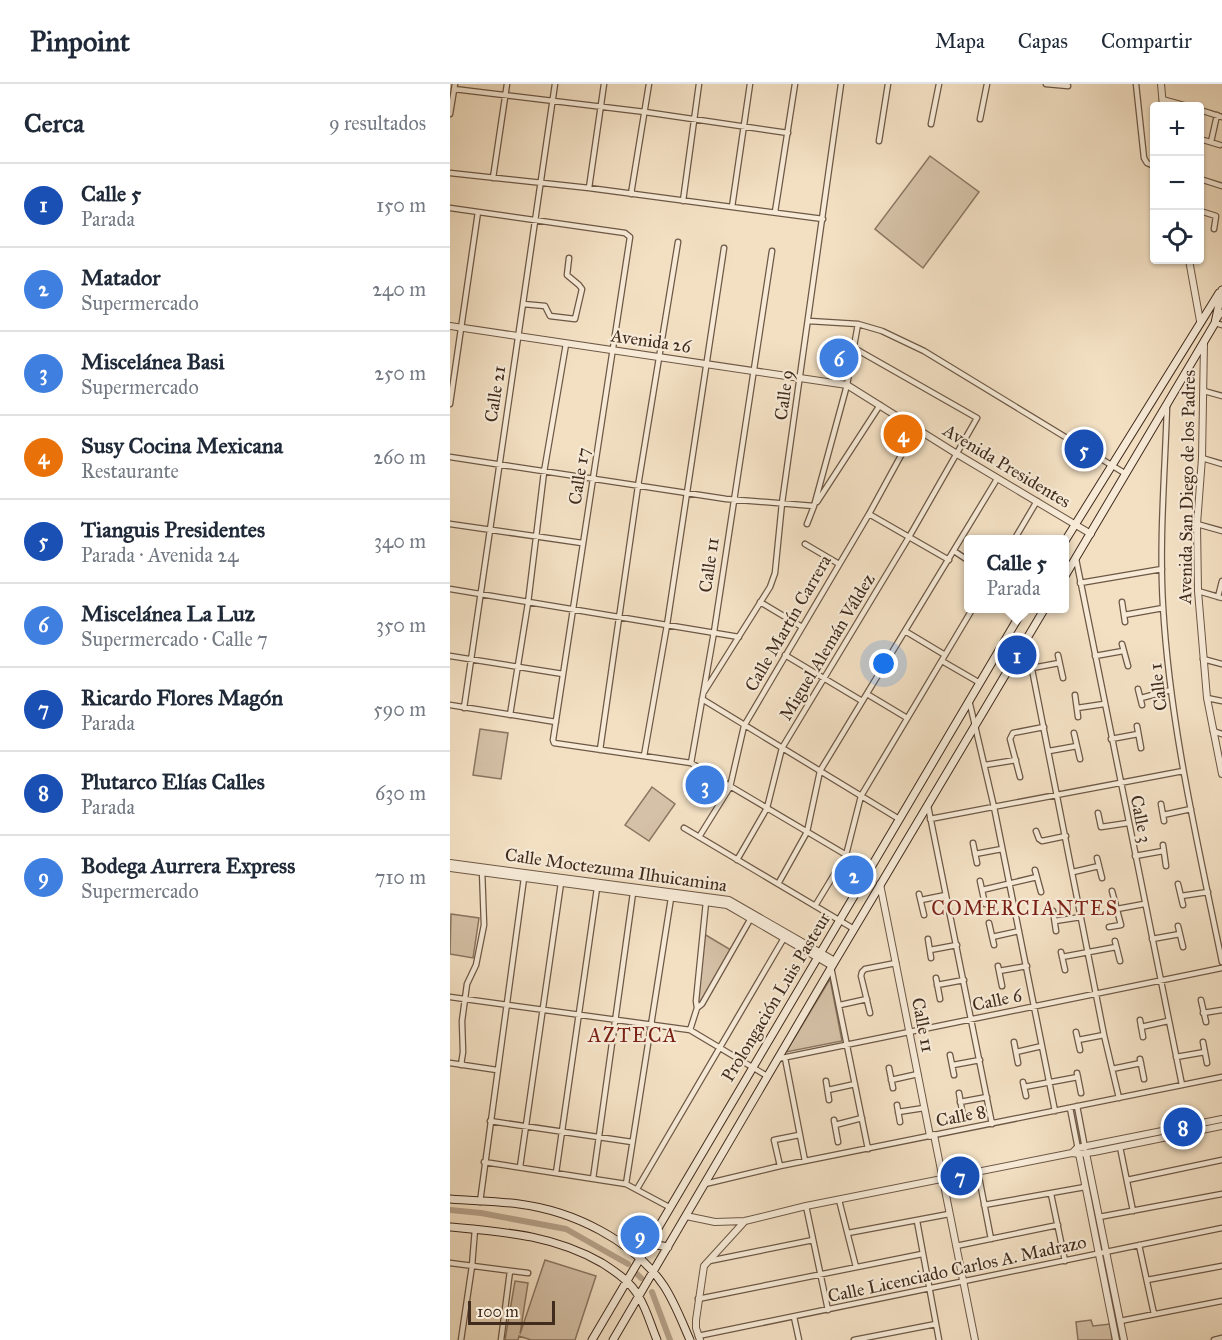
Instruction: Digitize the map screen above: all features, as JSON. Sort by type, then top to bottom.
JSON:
[{"type":"main road","points":[[1069,535],[1221,290]]},
{"type":"main road","points":[[1069,570],[1204,342],[1218,324],[1221,290]]},
{"type":"main road","name":"Prolongación Luis Pasteur","points":[[591,1340],[1022,613]]},
{"type":"main road","name":"Prolongación Luis Pasteur","points":[[613,1340],[767,1077],[781,1058],[880,884],[1042,613]]},
{"type":"main road","points":[[450,1199],[517,1203],[564,1215],[591,1226],[640,1257],[674,1302],[690,1339]]},
{"type":"main road","points":[[450,1227],[529,1236],[568,1246],[610,1268],[627,1281],[639,1297],[657,1340]]},
{"type":"main road","points":[[652,1237],[657,1245],[668,1247]]},
{"type":"street","points":[[493,178],[507,84]]},
{"type":"street","name":"Calle 21","points":[[464,708],[555,84]]},
{"type":"street","points":[[589,188],[604,84]]},
{"type":"street","points":[[631,194],[649,84]]},
{"type":"street","points":[[683,201],[699,84]]},
{"type":"street","points":[[732,207],[750,84]]},
{"type":"street","points":[[775,212],[795,84]]},
{"type":"street","name":"Calle 9","points":[[704,692],[770,586],[775,573],[782,503],[841,84]]},
{"type":"street","points":[[879,141],[888,84]]},
{"type":"street","points":[[931,124],[939,84]]},
{"type":"street","points":[[980,118],[987,84]]},
{"type":"street","points":[[1046,84],[1068,86]]},
{"type":"street","points":[[1136,84],[1144,158],[1150,164]]},
{"type":"street","points":[[1161,84],[1163,102]]},
{"type":"street","points":[[450,114],[454,87],[552,102],[693,118],[788,133]]},
{"type":"street","points":[[1204,111],[1219,116],[1211,142]]},
{"type":"street","points":[[1204,140],[1220,145]]},
{"type":"street","points":[[450,172],[823,219]]},
{"type":"street","points":[[1204,180],[1222,186]]},
{"type":"street","points":[[450,208],[534,221]]},
{"type":"street","points":[[450,404],[478,212]]},
{"type":"street","points":[[1204,212],[1216,216],[1214,229]]},
{"type":"street","name":"Calle 17","points":[[534,221],[630,235],[556,722]]},
{"type":"street","points":[[600,750],[621,617],[638,486],[678,242]]},
{"type":"street","points":[[644,756],[667,625],[723,248]]},
{"type":"street","name":"Calle 11","points":[[691,763],[714,632],[772,251]]},
{"type":"street","points":[[523,304],[545,306],[550,316],[575,319],[582,289],[567,275],[569,258]]},
{"type":"street","points":[[1190,264],[1200,321]]},
{"type":"street","points":[[1218,324],[1222,312]]},
{"type":"street","points":[[809,321],[858,324],[882,331],[924,351],[1126,474]]},
{"type":"street","points":[[807,524],[847,385],[858,324]]},
{"type":"street","name":"Avenida 26","points":[[450,326],[847,385]]},
{"type":"street","name":"Avenida San Diego de los Padres","points":[[1204,342],[1202,458],[1197,524],[1198,591],[1207,698],[1222,774]]},
{"type":"street","points":[[510,715],[528,603],[544,472],[566,344]]},
{"type":"street","name":"Miguel Alemán Váldez","points":[[737,860],[767,808],[782,748],[909,537],[977,418],[854,348]]},
{"type":"street","name":"Avenida Presidentes","points":[[847,385],[1091,534]]},
{"type":"street","points":[[1204,391],[1222,396]]},
{"type":"street","points":[[814,506],[880,405]]},
{"type":"street","name":"Calle 1","points":[[1167,405],[1162,569],[1163,608],[1171,690],[1183,771],[1222,962]]},
{"type":"street","name":"Calle Martín Carrera","points":[[699,837],[730,787],[744,726],[869,514],[916,428]]},
{"type":"street","points":[[450,457],[686,494],[814,506]]},
{"type":"street","points":[[1202,458],[1222,464]]},
{"type":"street","points":[[778,884],[807,832],[820,771],[998,479]]},
{"type":"street","points":[[1017,535],[1037,501]]},
{"type":"street","points":[[869,514],[949,560]]},
{"type":"street","points":[[450,524],[582,543]]},
{"type":"street","points":[[1197,524],[1222,531]]},
{"type":"street","points":[[805,544],[839,564]]},
{"type":"street","points":[[954,551],[964,558]]},
{"type":"street","name":"Calle 3","points":[[1076,559],[1182,1085]]},
{"type":"street","points":[[1080,583],[1162,569]]},
{"type":"street","points":[[1198,591],[1220,597],[1222,581]]},
{"type":"street","points":[[450,589],[739,637]]},
{"type":"street","points":[[760,602],[802,627]]},
{"type":"street","points":[[1122,602],[1125,622]]},
{"type":"street","points":[[1124,615],[1163,608]]},
{"type":"street","points":[[815,906],[846,855],[861,796],[971,613]]},
{"type":"street","points":[[905,631],[945,655]]},
{"type":"street","points":[[1026,639],[1104,1035],[1119,1098]]},
{"type":"street","points":[[1122,644],[1128,666]]},
{"type":"street","points":[[1095,656],[1123,651]]},
{"type":"street","points":[[785,655],[862,701]]},
{"type":"street","points":[[1058,655],[1063,678]]},
{"type":"street","points":[[450,656],[563,674]]},
{"type":"street","points":[[1203,659],[1222,664]]},
{"type":"street","points":[[942,661],[980,682]]},
{"type":"street","points":[[1032,668],[1059,663]]},
{"type":"street","points":[[1138,689],[1142,705]]},
{"type":"street","points":[[1141,698],[1171,690]]},
{"type":"street","points":[[867,694],[907,718]]},
{"type":"street","points":[[1075,695],[1078,717]]},
{"type":"street","points":[[1207,698],[1222,701]]},
{"type":"street","points":[[702,699],[899,819]]},
{"type":"street","points":[[969,700],[976,723],[1010,883],[1055,1111]]},
{"type":"street","points":[[1077,708],[1104,704]]},
{"type":"street","points":[[450,705],[556,722],[554,743],[691,763],[870,869]]},
{"type":"street","points":[[1137,726],[1141,748]]},
{"type":"street","points":[[1020,777],[1011,736],[1013,733],[1044,727]]},
{"type":"street","points":[[1213,731],[1222,734]]},
{"type":"street","points":[[1074,733],[1080,759]]},
{"type":"street","points":[[1111,739],[1138,734]]},
{"type":"street","points":[[1049,752],[1077,746]]},
{"type":"street","points":[[985,765],[1016,760]]},
{"type":"street","points":[[930,819],[1183,771]]},
{"type":"street","points":[[1161,804],[1164,818],[1191,809]]},
{"type":"street","points":[[928,806],[992,1124]]},
{"type":"street","points":[[1098,813],[1101,827],[1128,823]]},
{"type":"street","points":[[684,828],[854,929]]},
{"type":"street","points":[[1036,831],[1042,841],[1065,836]]},
{"type":"street","points":[[973,843],[977,863]]},
{"type":"street","points":[[1135,856],[1163,848],[1166,866]]},
{"type":"street","points":[[975,854],[1002,849]]},
{"type":"street","points":[[1097,858],[1102,878]]},
{"type":"street","name":"Calle Moctezuma Ilhuicamina","points":[[450,863],[524,878],[732,907],[784,938],[819,954]]},
{"type":"street","points":[[1073,872],[1099,866]]},
{"type":"street","name":"Calle Moctezuma Ilhuicamina","points":[[450,868],[729,900],[833,964]]},
{"type":"street","points":[[461,1065],[467,984],[476,965],[484,925],[483,870]]},
{"type":"street","points":[[1035,870],[1041,892]]},
{"type":"street","points":[[982,890],[1036,877]]},
{"type":"street","points":[[480,1202],[524,878]]},
{"type":"street","points":[[980,881],[985,904]]},
{"type":"street","points":[[520,1167],[561,883]]},
{"type":"street","name":"Calle 11","points":[[880,884],[924,1108],[942,1179],[975,1340]]},
{"type":"street","points":[[1178,884],[1183,905]]},
{"type":"street","points":[[556,1173],[597,888]]},
{"type":"street","points":[[1109,927],[1121,925],[1112,891]]},
{"type":"street","points":[[1181,896],[1208,892]]},
{"type":"street","points":[[593,1179],[633,893]]},
{"type":"street","points":[[924,915],[920,897],[946,895]]},
{"type":"street","points":[[626,1184],[671,898]]},
{"type":"street","points":[[690,1030],[697,1008],[706,903]]},
{"type":"street","points":[[1117,909],[1144,903]]},
{"type":"street","points":[[1053,911],[1056,931]]},
{"type":"street","points":[[1055,921],[1081,917]]},
{"type":"street","points":[[697,1008],[702,1004],[751,918]]},
{"type":"street","points":[[988,923],[994,945]]},
{"type":"street","points":[[1178,926],[1183,947]]},
{"type":"street","points":[[992,937],[1019,931]]},
{"type":"street","points":[[1152,939],[1180,934]]},
{"type":"street","points":[[637,1189],[784,938]]},
{"type":"street","points":[[928,939],[932,958]]},
{"type":"street","points":[[1065,970],[1062,955],[1089,952],[1115,944],[1120,961]]},
{"type":"street","points":[[930,950],[957,945]]},
{"type":"street","points":[[870,1013],[862,972],[865,969],[896,963]]},
{"type":"street","points":[[833,964],[868,1149]]},
{"type":"street","points":[[1002,986],[999,968],[1027,966]]},
{"type":"street","name":"Calle 6","points":[[781,1058],[1222,968]]},
{"type":"street","points":[[936,978],[940,999]]},
{"type":"street","points":[[937,986],[964,980]]},
{"type":"street","points":[[450,997],[690,1030],[767,1077]]},
{"type":"street","points":[[840,1005],[867,999]]},
{"type":"street","points":[[1201,1000],[1206,1022]]},
{"type":"street","points":[[1203,1013],[1222,1010]]},
{"type":"street","points":[[1140,1020],[1143,1037]]},
{"type":"street","points":[[1141,1027],[1168,1021]]},
{"type":"street","points":[[1076,1032],[1080,1050]]},
{"type":"street","points":[[1078,1040],[1104,1035]]},
{"type":"street","points":[[1014,1042],[1018,1063]]},
{"type":"street","points":[[1203,1042],[1207,1063]]},
{"type":"street","points":[[1016,1052],[1042,1046]]},
{"type":"street","points":[[1176,1057],[1204,1052]]},
{"type":"street","points":[[950,1055],[954,1075]]},
{"type":"street","points":[[781,1058],[805,1161]]},
{"type":"street","points":[[953,1065],[980,1060]]},
{"type":"street","points":[[1112,1069],[1140,1061],[1144,1079]]},
{"type":"street","points":[[450,1063],[497,1070]]},
{"type":"street","points":[[889,1068],[892,1088]]},
{"type":"street","points":[[891,1080],[918,1074]]},
{"type":"street","points":[[1026,1096],[1024,1085],[1050,1082],[1077,1075],[1081,1093]]},
{"type":"street","name":"Calle 8","points":[[705,1184],[805,1161],[1222,1077]]},
{"type":"street","points":[[826,1081],[829,1100]]},
{"type":"street","points":[[828,1090],[855,1084]]},
{"type":"street","points":[[959,1093],[963,1116]]},
{"type":"street","points":[[960,1102],[987,1097]]},
{"type":"street","points":[[897,1105],[900,1122]]},
{"type":"street","points":[[1077,1106],[1085,1187],[1116,1340]]},
{"type":"street","points":[[898,1112],[924,1108]]},
{"type":"street","points":[[1070,1108],[1099,1217],[1124,1340]]},
{"type":"street","points":[[837,1142],[834,1123],[862,1118]]},
{"type":"street","points":[[687,1216],[715,1222],[745,1221],[806,1206],[1080,1151],[1222,1119]]},
{"type":"street","points":[[490,1120],[632,1142]]},
{"type":"street","points":[[1080,1151],[1120,1147],[1222,1126]]},
{"type":"street","points":[[780,1167],[774,1140],[799,1135]]},
{"type":"street","points":[[1120,1147],[1133,1211]]},
{"type":"street","points":[[1127,1180],[1222,1160]]},
{"type":"street","points":[[484,1162],[626,1184],[669,1207]]},
{"type":"street","points":[[978,1172],[991,1239]]},
{"type":"street","points":[[984,1205],[1085,1187]]},
{"type":"street","points":[[1051,1194],[1065,1261]]},
{"type":"street","points":[[1099,1217],[1222,1194]]},
{"type":"street","points":[[840,1200],[856,1268]]},
{"type":"street","points":[[806,1206],[828,1310]]},
{"type":"street","points":[[848,1233],[949,1214]]},
{"type":"street","points":[[699,1338],[696,1325],[698,1299],[706,1262],[745,1221]]},
{"type":"street","points":[[916,1221],[939,1340]]},
{"type":"street","points":[[956,1246],[1058,1225]]},
{"type":"street","name":"Calle Licenciado Carlos A. Madrazo","points":[[699,1338],[1222,1228]]},
{"type":"street","points":[[461,1340],[475,1229]]},
{"type":"street","points":[[706,1262],[813,1240]]},
{"type":"street","points":[[1139,1245],[1154,1314]]},
{"type":"street","points":[[698,1299],[922,1254]]},
{"type":"street","points":[[450,1263],[528,1273]]},
{"type":"street","points":[[1147,1280],[1222,1266]]},
{"type":"street","points":[[501,1340],[510,1271]]},
{"type":"street","points":[[1120,1321],[1222,1301]]},
{"type":"street","points":[[794,1317],[799,1340]]},
{"type":"street","points":[[854,1340],[936,1324]]},
{"type":"street","points":[[685,1328],[696,1325]]},
{"type":"street","points":[[1214,1340],[1222,1338]]},
{"type":"shaded area","points":[[930,156],[979,192],[923,268],[875,229]]},
{"type":"shaded area","points":[[480,729],[508,733],[501,779],[473,775]]},
{"type":"shaded area","points":[[652,787],[675,804],[649,841],[625,825]]},
{"type":"shaded area","points":[[451,914],[479,918],[473,958],[450,954]]},
{"type":"shaded area","points":[[704,934],[731,950],[700,1004],[697,1003]]},
{"type":"shaded area","points":[[830,979],[842,1041],[786,1052]]},
{"type":"shaded area","points":[[545,1260],[596,1276],[575,1340],[531,1340],[519,1336],[518,1340],[505,1340],[515,1281],[528,1283],[520,1334]]},
{"type":"shaded area","points":[[1091,1320],[1093,1326],[1110,1324],[1112,1340],[1078,1340],[1076,1322]]},
{"type":"waterway","points":[[450,1210],[481,1213],[566,1229],[628,1264]]},
{"type":"waterway","points":[[637,1274],[641,1278]]},
{"type":"waterway","points":[[652,1292],[670,1340]]},
{"type":"place","name":"Miscelánea La Luz","points":[[839,358]]},
{"type":"place","name":"Susy Cocina Mexicana","points":[[903,434]]},
{"type":"place","name":"Tianguis Presidentes","points":[[1084,449]]},
{"type":"place","name":"Calle 5","points":[[1017,655]]},
{"type":"place","name":"Miscelánea Basi","points":[[705,785]]},
{"type":"place","name":"Matador","points":[[854,875]]},
{"type":"place","name":"Plutarco Elías Calles","points":[[1183,1127]]},
{"type":"place","name":"Ricardo Flores Magón","points":[[960,1176]]},
{"type":"place","name":"Bodega Aurrera Express","points":[[640,1235]]},
{"type":"district","name":"COMERCIANTES","points":[[1025,908]]},
{"type":"district","name":"AZTECA","points":[[633,1035]]}]
